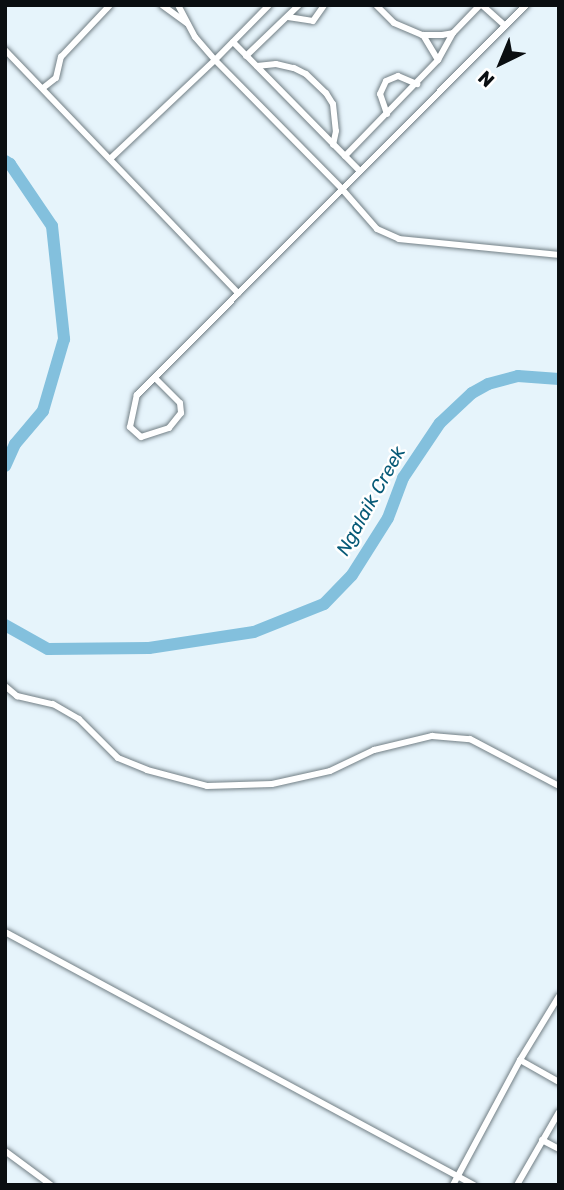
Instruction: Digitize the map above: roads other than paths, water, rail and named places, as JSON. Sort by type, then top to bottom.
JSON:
[{"type":"street","points":[[43,88],[56,78],[61,57],[110,5]]},
{"type":"street","points":[[162,5],[187,23]]},
{"type":"street","points":[[178,5],[187,23],[215,60],[342,189],[376,229],[399,239],[559,255]]},
{"type":"street","points":[[111,158],[269,5]]},
{"type":"street","points":[[246,56],[299,5]]},
{"type":"street","points":[[288,16],[313,21],[324,5]]},
{"type":"street","points":[[376,5],[394,23],[429,40],[438,60]]},
{"type":"street","points":[[345,156],[438,60],[453,33],[481,5],[505,26]]},
{"type":"street","points":[[155,378],[180,403],[181,413],[169,428],[141,437],[131,427],[135,399],[155,378],[238,293],[342,189],[359,170],[526,5]]},
{"type":"street","points":[[422,35],[453,33]]},
{"type":"street","points":[[233,42],[359,170]]},
{"type":"street","points":[[5,50],[238,293]]},
{"type":"street","points":[[257,66],[276,64],[294,68],[326,93],[333,103],[336,131],[333,145]]},
{"type":"street","points":[[387,114],[380,94],[386,81],[398,76],[417,83]]},
{"type":"street","points":[[5,686],[17,696],[53,704],[79,719],[118,758],[147,770],[207,786],[272,784],[330,771],[374,750],[432,736],[470,739],[559,786]]},
{"type":"street","points":[[5,932],[474,1185]]},
{"type":"street","points":[[453,1185],[520,1060],[559,996]]},
{"type":"street","points":[[520,1060],[559,1082]]},
{"type":"street","points":[[517,1185],[559,1112]]},
{"type":"street","points":[[542,1140],[559,1149]]},
{"type":"street","points":[[5,1151],[51,1185]]},
{"type":"waterway","name":"Ngalaik Creek","points":[[5,161],[10,164],[52,226],[64,339],[43,411],[15,444],[5,466]]},
{"type":"waterway","name":"Ngalaik Creek","points":[[5,625],[48,649],[149,648],[254,632],[324,604],[352,575],[388,518],[403,478],[440,423],[472,393],[488,384],[518,376],[559,379]]}]
